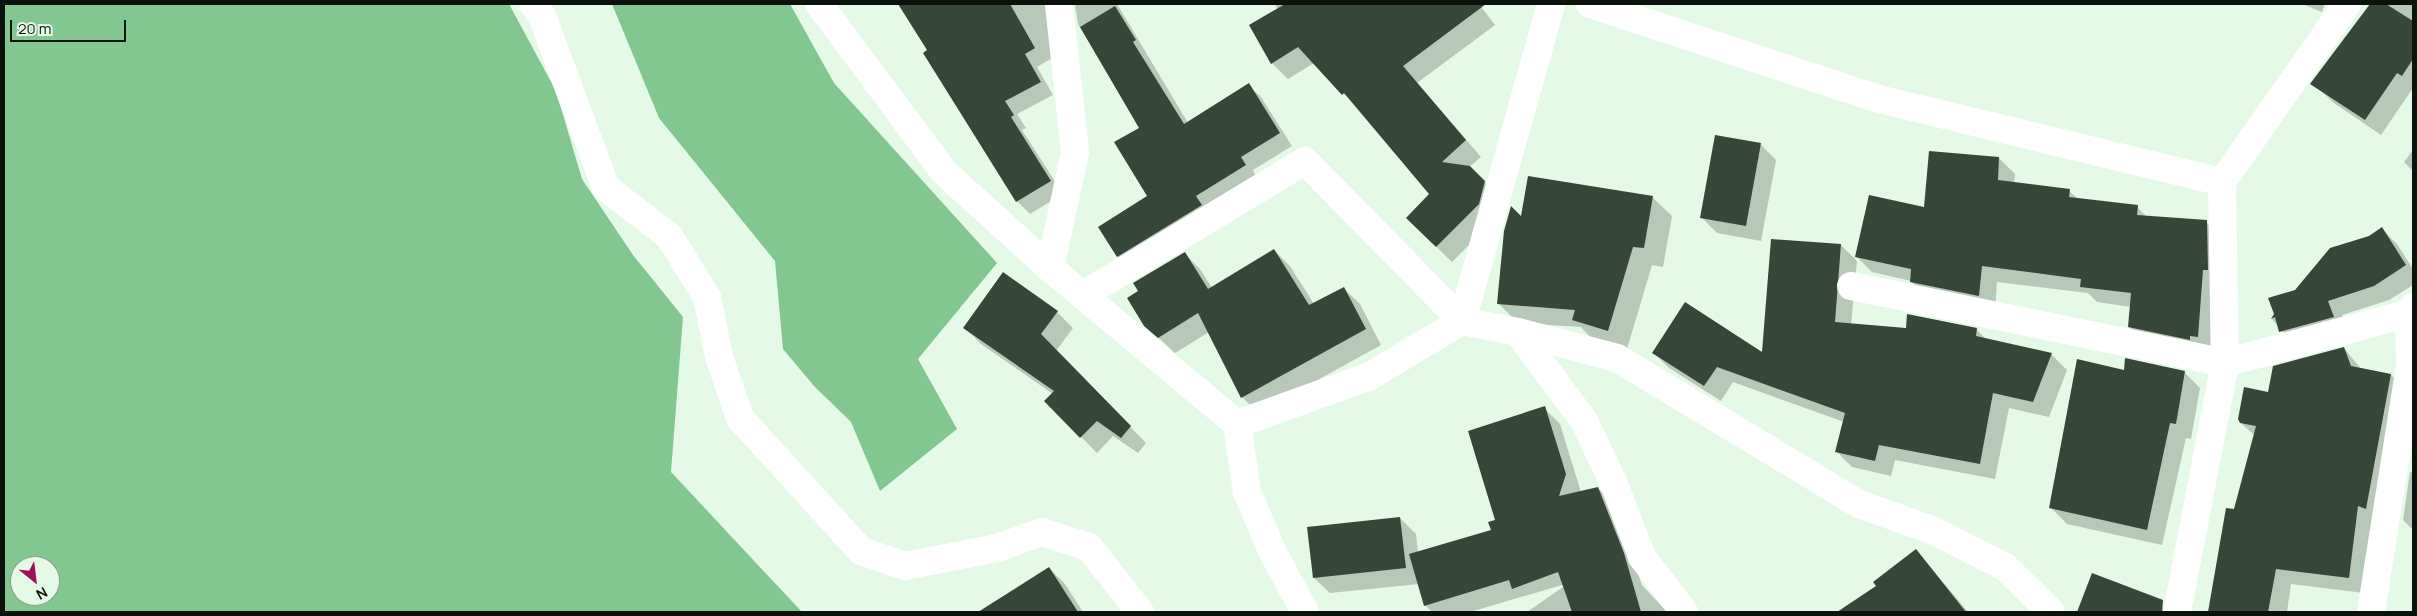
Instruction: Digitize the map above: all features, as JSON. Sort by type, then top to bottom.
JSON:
[{"type":"street","points":[[533,4],[542,16],[606,188],[669,236],[707,297],[719,357],[740,418],[861,551],[905,566],[997,548],[1042,532],[1088,547],[1140,612]]},
{"type":"street","points":[[819,4],[944,172],[1050,268],[1085,294],[1237,424],[1247,492],[1273,553],[1305,612]]},
{"type":"street","points":[[1050,268],[1075,152],[1060,4]]},
{"type":"street","points":[[1237,424],[1370,376],[1462,321],[1551,4]]},
{"type":"street","points":[[1590,4],[1879,99],[2222,182]]},
{"type":"street","points":[[2177,612],[2225,363],[2222,182],[2347,4]]},
{"type":"street","points":[[1085,294],[1305,161],[1462,321],[1518,332],[1617,358],[1859,504],[1932,530],[2005,567],[2050,612]]},
{"type":"street","points":[[1852,286],[2225,363],[2411,310],[2410,367],[2371,612]]},
{"type":"street","points":[[1518,332],[1584,421],[1614,484],[1642,558],[1684,612]]},
{"type":"green space","points":[[4,4],[509,4],[556,91],[582,179],[633,255],[683,317],[671,472],[802,612],[4,612]]},
{"type":"green space","points":[[612,4],[790,4],[834,83],[997,263],[918,359],[957,429],[880,491],[851,422],[814,386],[783,349],[775,261],[659,118]]},
{"type":"building","points":[[898,4],[1010,4],[1035,48],[1025,54],[1041,82],[1005,101],[1014,115],[1011,117],[1051,181],[1016,202],[923,53],[927,50]]},
{"type":"building","points":[[1285,4],[1486,4],[1403,66],[1466,140],[1442,162],[1470,166],[1485,181],[1479,204],[1436,247],[1406,218],[1429,194],[1344,93],[1342,95],[1298,47],[1271,64],[1249,25]]},
{"type":"building","points":[[2370,4],[2386,4],[2413,21],[2413,59],[2402,76],[2397,73],[2365,120],[2310,84]]},
{"type":"building","points":[[1115,6],[1136,40],[1133,42],[1184,124],[1249,83],[1280,133],[1241,157],[1246,165],[1196,196],[1202,205],[1117,257],[1098,227],[1147,196],[1114,142],[1139,128],[1080,27]]},
{"type":"building","points":[[1715,135],[1761,143],[1746,226],[1700,218]]},
{"type":"building","points":[[1929,151],[1999,157],[1998,180],[2070,189],[2069,197],[2138,205],[2137,215],[2207,220],[2208,270],[2203,270],[2198,337],[2190,336],[2190,340],[2128,327],[2131,293],[2080,287],[2081,279],[1982,266],[1979,296],[1910,282],[1911,269],[1855,257],[1869,195],[1924,207]]},
{"type":"building","points":[[1528,176],[1653,196],[1644,248],[1633,247],[1608,331],[1572,320],[1575,310],[1497,304],[1504,231],[1511,206],[1521,216]]},
{"type":"building","points":[[2382,227],[2406,265],[2374,286],[2328,301],[2334,317],[2279,332],[2275,317],[2271,319],[2274,314],[2268,298],[2295,290],[2330,248],[2369,236]]},
{"type":"building","points":[[1771,239],[1841,244],[1835,322],[1906,328],[1907,314],[1977,328],[1976,336],[2052,353],[2033,402],[1993,393],[1980,464],[1879,445],[1875,461],[1835,452],[1845,413],[1717,367],[1704,386],[1652,353],[1685,302],[1762,352]]},
{"type":"building","points":[[1274,249],[1309,305],[1344,287],[1366,329],[1241,398],[1198,313],[1158,338],[1144,326],[1127,298],[1138,291],[1133,283],[1185,252],[1208,289]]},
{"type":"building","points":[[1003,272],[1058,311],[1041,334],[1131,426],[1121,438],[1097,421],[1080,438],[1044,401],[1054,391],[963,328]]},
{"type":"building","points":[[2344,347],[2351,366],[2391,374],[2366,509],[2358,506],[2349,578],[2276,569],[2268,612],[2208,612],[2226,508],[2234,509],[2256,426],[2240,423],[2238,419],[2244,387],[2268,392],[2273,366]]},
{"type":"building","points":[[2125,358],[2185,371],[2176,424],[2170,423],[2147,530],[2049,508],[2077,359],[2124,370]]},
{"type":"building","points":[[1545,406],[1566,474],[1559,496],[1598,487],[1624,553],[1641,612],[1572,612],[1558,572],[1512,589],[1509,580],[1424,606],[1409,554],[1491,530],[1488,522],[1495,520],[1468,431]]},
{"type":"building","points":[[1400,517],[1406,568],[1313,578],[1307,527]]},
{"type":"building","points":[[1916,549],[1966,612],[1837,612],[1876,586],[1873,582]]},
{"type":"building","points":[[1049,567],[1078,612],[978,612]]},
{"type":"building","points":[[2092,573],[2163,600],[2162,612],[2077,612]]}]
